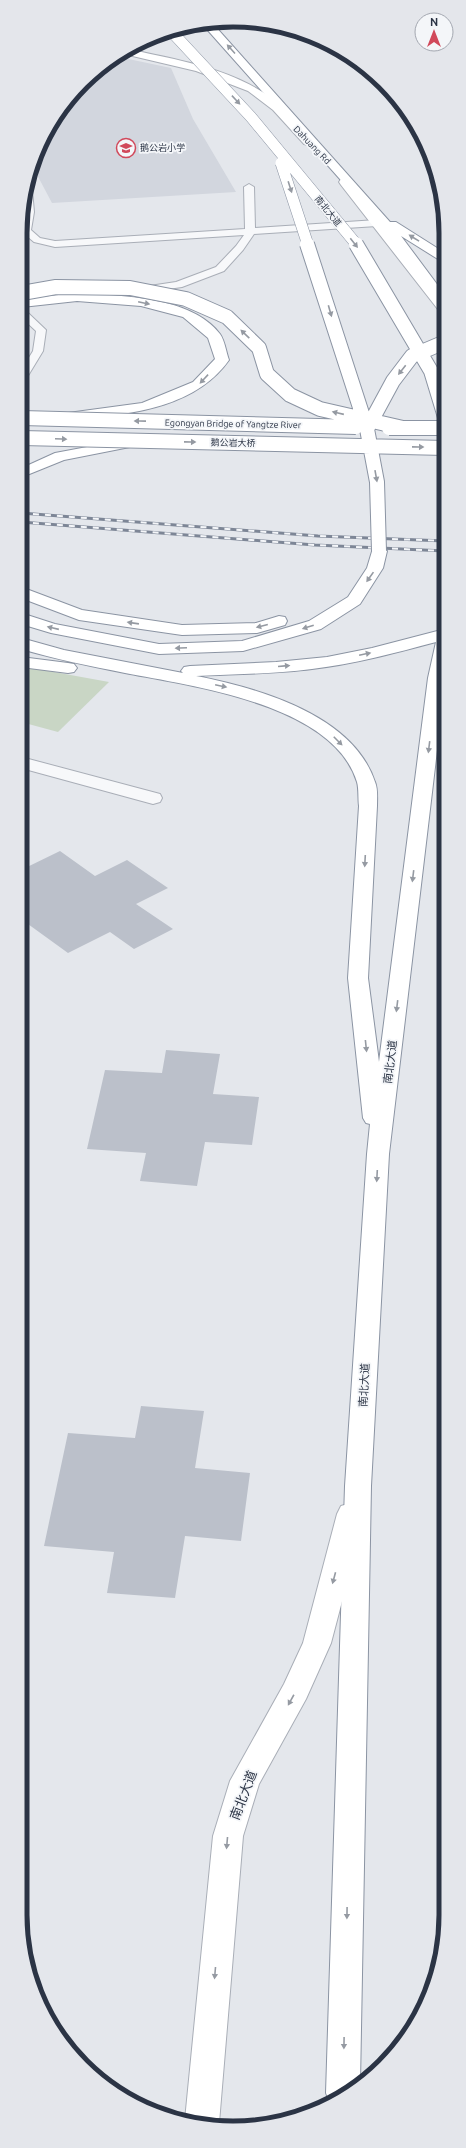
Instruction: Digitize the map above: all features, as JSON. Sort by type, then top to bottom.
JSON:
[{"type":"main road","points":[[212,28],[380,221],[439,294]]},
{"type":"main road","name":"南北大道","points":[[175,35],[251,117],[358,248],[431,371],[439,397]]},
{"type":"main road","name":"Dahuang Rd","points":[[133,53],[188,66],[235,80],[265,97],[332,166],[380,221],[439,300]]},
{"type":"main road","points":[[27,620],[51,628],[159,649],[243,646],[315,624],[354,600],[375,568],[380,551],[377,482],[367,429],[352,388],[284,166],[251,117]]},
{"type":"main road","points":[[380,221],[439,254]]},
{"type":"main road","points":[[27,292],[56,287],[130,288],[186,299],[227,317],[259,348],[267,374],[290,395],[320,409],[403,428]]},
{"type":"main road","points":[[27,302],[77,297],[141,302],[188,314],[214,336],[222,360],[198,385],[145,407],[50,419]]},
{"type":"main road","points":[[367,429],[393,381],[412,356],[439,345]]},
{"type":"main road","name":"Egongyan Bridge of Yangtze River","points":[[27,418],[439,428]]},
{"type":"main road","name":"鹅公岩大桥","points":[[27,438],[439,448]]},
{"type":"main road","points":[[27,471],[60,456],[139,441]]},
{"type":"main road","points":[[27,594],[79,615],[182,630],[258,628],[354,600]]},
{"type":"main road","points":[[27,663],[63,668],[142,672],[252,669],[326,662],[379,652],[439,636]]},
{"type":"main road","points":[[27,645],[61,655],[142,672],[226,687],[269,701],[302,715],[333,736],[348,751],[366,782],[368,806],[358,978],[378,1154]]},
{"type":"main road","name":"南北大道","points":[[343,2088],[358,1486],[378,1154],[439,668]]},
{"type":"main road","name":"南北大道","points":[[202,2118],[228,1836],[245,1781],[296,1690],[317,1642],[358,1486]]},
{"type":"street","points":[[27,764],[153,798]]},
{"type":"lane","points":[[27,297],[56,291],[122,292],[178,285],[220,269],[240,248],[250,232],[249,187]]},
{"type":"lane","points":[[27,232],[37,240],[55,244],[250,232],[380,221]]},
{"type":"lane","points":[[27,317],[41,330],[38,351],[27,369]]},
{"type":"shaded area","name":"鹅公岩小学","points":[[125,58],[171,68],[193,119],[236,192],[52,203],[36,173],[48,142],[62,119],[87,87]]},
{"type":"green space","points":[[27,667],[109,682],[58,732],[27,724]]},
{"type":"building","points":[[60,851],[95,876],[127,860],[168,888],[136,904],[173,929],[134,949],[110,932],[68,953],[27,923],[27,867]]},
{"type":"building","points":[[166,1050],[220,1054],[213,1094],[259,1097],[252,1145],[205,1142],[197,1186],[140,1181],[146,1153],[87,1149],[105,1070],[162,1073]]},
{"type":"building","points":[[141,1406],[204,1411],[195,1468],[250,1473],[241,1541],[185,1536],[175,1598],[107,1593],[114,1552],[44,1546],[68,1433],[135,1438]]},
{"type":"railway","points":[[27,513],[318,536],[439,541]]},
{"type":"railway","points":[[27,522],[315,545],[439,551]]},
{"type":"place","name":"鹅公岩小学","points":[[126,148]]}]
